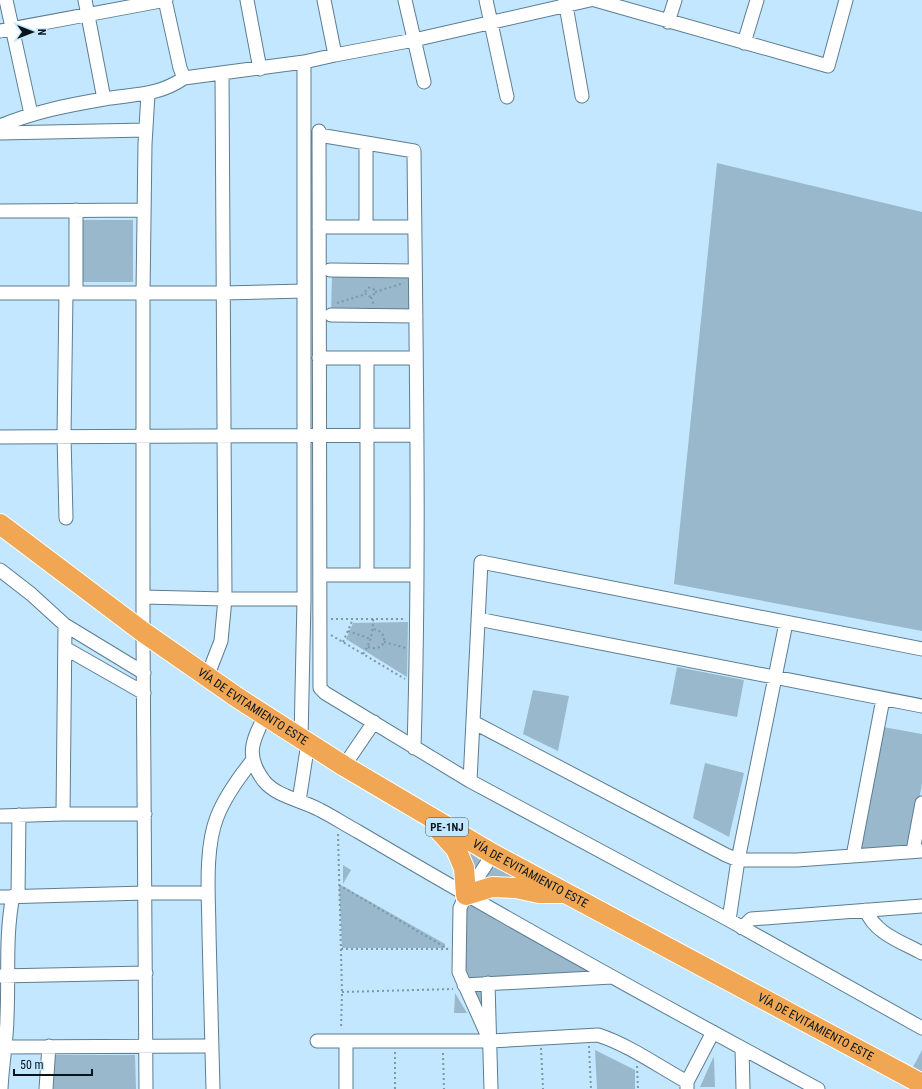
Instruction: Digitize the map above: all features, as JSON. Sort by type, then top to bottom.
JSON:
[{"type":"highway","name":"VÍA DE EVITAMIENTO ESTE","points":[[0,524],[143,632],[207,677],[344,766],[494,854],[922,1084]]},
{"type":"highway","points":[[422,813],[456,848],[464,868],[466,895],[492,887],[516,888],[539,894],[566,893]]},
{"type":"street","points":[[6,0],[6,29],[31,114]]},
{"type":"street","points":[[85,0],[104,99]]},
{"type":"street","points":[[6,29],[165,0],[180,68],[184,78]]},
{"type":"street","points":[[247,0],[260,69]]},
{"type":"street","points":[[324,0],[335,55]]},
{"type":"street","points":[[405,0],[424,82]]},
{"type":"street","points":[[486,0],[507,97]]},
{"type":"street","points":[[0,126],[31,114],[104,99],[148,94],[172,86],[184,78],[304,62],[491,23],[565,3],[590,0]]},
{"type":"street","points":[[595,0],[668,22],[828,66],[846,0]]},
{"type":"street","points":[[668,22],[675,0]]},
{"type":"street","points":[[744,43],[757,0]]},
{"type":"street","points":[[565,3],[582,96]]},
{"type":"street","points":[[299,801],[304,741],[304,62]]},
{"type":"street","points":[[207,677],[221,642],[225,600],[222,73]]},
{"type":"street","points":[[146,1089],[143,632],[143,293],[148,94]]},
{"type":"street","points":[[0,133],[146,130]]},
{"type":"street","points":[[414,748],[417,619],[416,316],[413,276],[415,227],[414,151],[319,133],[320,688],[325,693],[414,748],[470,781],[729,920],[922,1028]]},
{"type":"street","points":[[366,143],[366,227]]},
{"type":"street","points":[[66,518],[64,436],[76,210]]},
{"type":"street","points":[[0,211],[144,210]]},
{"type":"street","points":[[319,227],[415,227]]},
{"type":"street","points":[[330,270],[413,276]]},
{"type":"street","points":[[0,293],[304,292]]},
{"type":"street","points":[[330,310],[416,316]]},
{"type":"street","points":[[320,358],[416,358]]},
{"type":"street","points":[[367,358],[367,575]]},
{"type":"street","points":[[0,437],[417,435]]},
{"type":"street","points":[[470,781],[480,562],[922,649]]},
{"type":"street","points":[[0,570],[31,594],[65,625],[144,673]]},
{"type":"street","points":[[320,575],[417,575]]},
{"type":"street","points":[[143,596],[225,600],[304,599]]},
{"type":"street","points":[[478,619],[922,706]]},
{"type":"street","points":[[729,920],[738,860],[786,623]]},
{"type":"street","points":[[63,814],[65,625]]},
{"type":"street","points":[[65,648],[144,693]]},
{"type":"street","points":[[854,856],[883,699]]},
{"type":"street","points":[[266,716],[252,747],[252,761],[263,780],[272,789],[319,809],[466,895],[712,1032],[818,1089]]},
{"type":"street","points":[[344,766],[374,722]]},
{"type":"street","points":[[473,722],[738,860],[797,860],[918,851],[922,803]]},
{"type":"street","points":[[213,1089],[208,893],[210,850],[212,834],[217,817],[241,774],[252,761]]},
{"type":"street","points":[[0,816],[145,814]]},
{"type":"street","points":[[1,1089],[3,1046],[7,1035],[4,976],[10,896],[19,815]]},
{"type":"street","points":[[490,1041],[464,985],[459,972],[454,949],[460,908],[466,895],[494,854]]},
{"type":"street","points":[[10,896],[200,893]]},
{"type":"street","points":[[742,928],[751,919],[922,906]]},
{"type":"street","points":[[866,910],[872,922],[880,929],[922,953]]},
{"type":"street","points":[[4,976],[146,972]]},
{"type":"street","points":[[464,985],[613,977]]},
{"type":"street","points":[[488,984],[490,1089]]},
{"type":"street","points":[[316,1041],[490,1041],[598,1035],[608,1038],[637,1054],[687,1086],[712,1032]]},
{"type":"street","points":[[346,1041],[346,1089]]},
{"type":"street","points":[[3,1046],[204,1046]]},
{"type":"street","points":[[46,1089],[49,1046]]},
{"type":"street","points":[[742,1048],[743,1089]]},
{"type":"path","points":[[366,294],[372,297],[375,292],[413,276]]},
{"type":"path","points":[[330,310],[366,294],[366,290],[370,288],[373,288],[375,292]]},
{"type":"path","points":[[330,619],[417,619]]},
{"type":"path","points":[[343,642],[353,619]]},
{"type":"path","points":[[363,654],[371,639],[373,619]]},
{"type":"path","points":[[373,629],[378,629],[382,633],[384,642]]},
{"type":"path","points":[[348,631],[371,639]]},
{"type":"path","points":[[330,634],[416,685]]},
{"type":"path","points":[[368,647],[376,648],[381,646],[384,642]]},
{"type":"path","points":[[384,642],[408,649]]},
{"type":"path","points":[[337,820],[342,992],[341,1032],[346,1041]]},
{"type":"path","points":[[339,885],[454,949]]},
{"type":"path","points":[[341,949],[454,949]]},
{"type":"path","points":[[342,992],[450,990],[464,985]]},
{"type":"path","points":[[589,1036],[591,1089]]},
{"type":"path","points":[[541,1038],[543,1089]]},
{"type":"path","points":[[395,1041],[395,1089]]},
{"type":"path","points":[[443,1041],[444,1089]]},
{"type":"path","points":[[637,1054],[638,1089]]},
{"type":"shaded area","points":[[717,163],[922,212],[922,631],[674,584]]},
{"type":"shaded area","points":[[83,220],[133,220],[133,282],[83,282]]},
{"type":"shaded area","points":[[332,274],[409,274],[409,312],[331,312]]},
{"type":"shaded area","points":[[408,622],[407,677],[346,639],[353,623]]},
{"type":"shaded area","points":[[677,667],[744,680],[737,717],[670,704]]},
{"type":"shaded area","points":[[533,690],[569,696],[558,751],[523,734]]},
{"type":"shaded area","points":[[883,727],[922,734],[922,784],[910,847],[861,851],[858,846]]},
{"type":"shaded area","points":[[705,763],[744,773],[729,837],[693,818]]},
{"type":"shaded area","points":[[463,847],[481,861],[472,879]]},
{"type":"shaded area","points":[[343,865],[351,870],[343,884]]},
{"type":"shaded area","points":[[495,867],[523,882],[482,884],[490,869]]},
{"type":"shaded area","points":[[339,884],[445,944],[445,948],[342,948]]},
{"type":"shaded area","points":[[478,906],[589,971],[584,973],[468,978],[466,975],[466,908]]},
{"type":"shaded area","points":[[472,989],[484,991],[485,1009],[482,1011]]},
{"type":"shaded area","points":[[455,993],[467,1013],[454,1013]]},
{"type":"shaded area","points":[[595,1050],[635,1070],[635,1089],[597,1089]]},
{"type":"shaded area","points":[[922,1050],[922,1074],[912,1069]]},
{"type":"shaded area","points":[[55,1055],[135,1055],[136,1089],[53,1089]]},
{"type":"shaded area","points":[[713,1058],[715,1087],[700,1087]]}]
